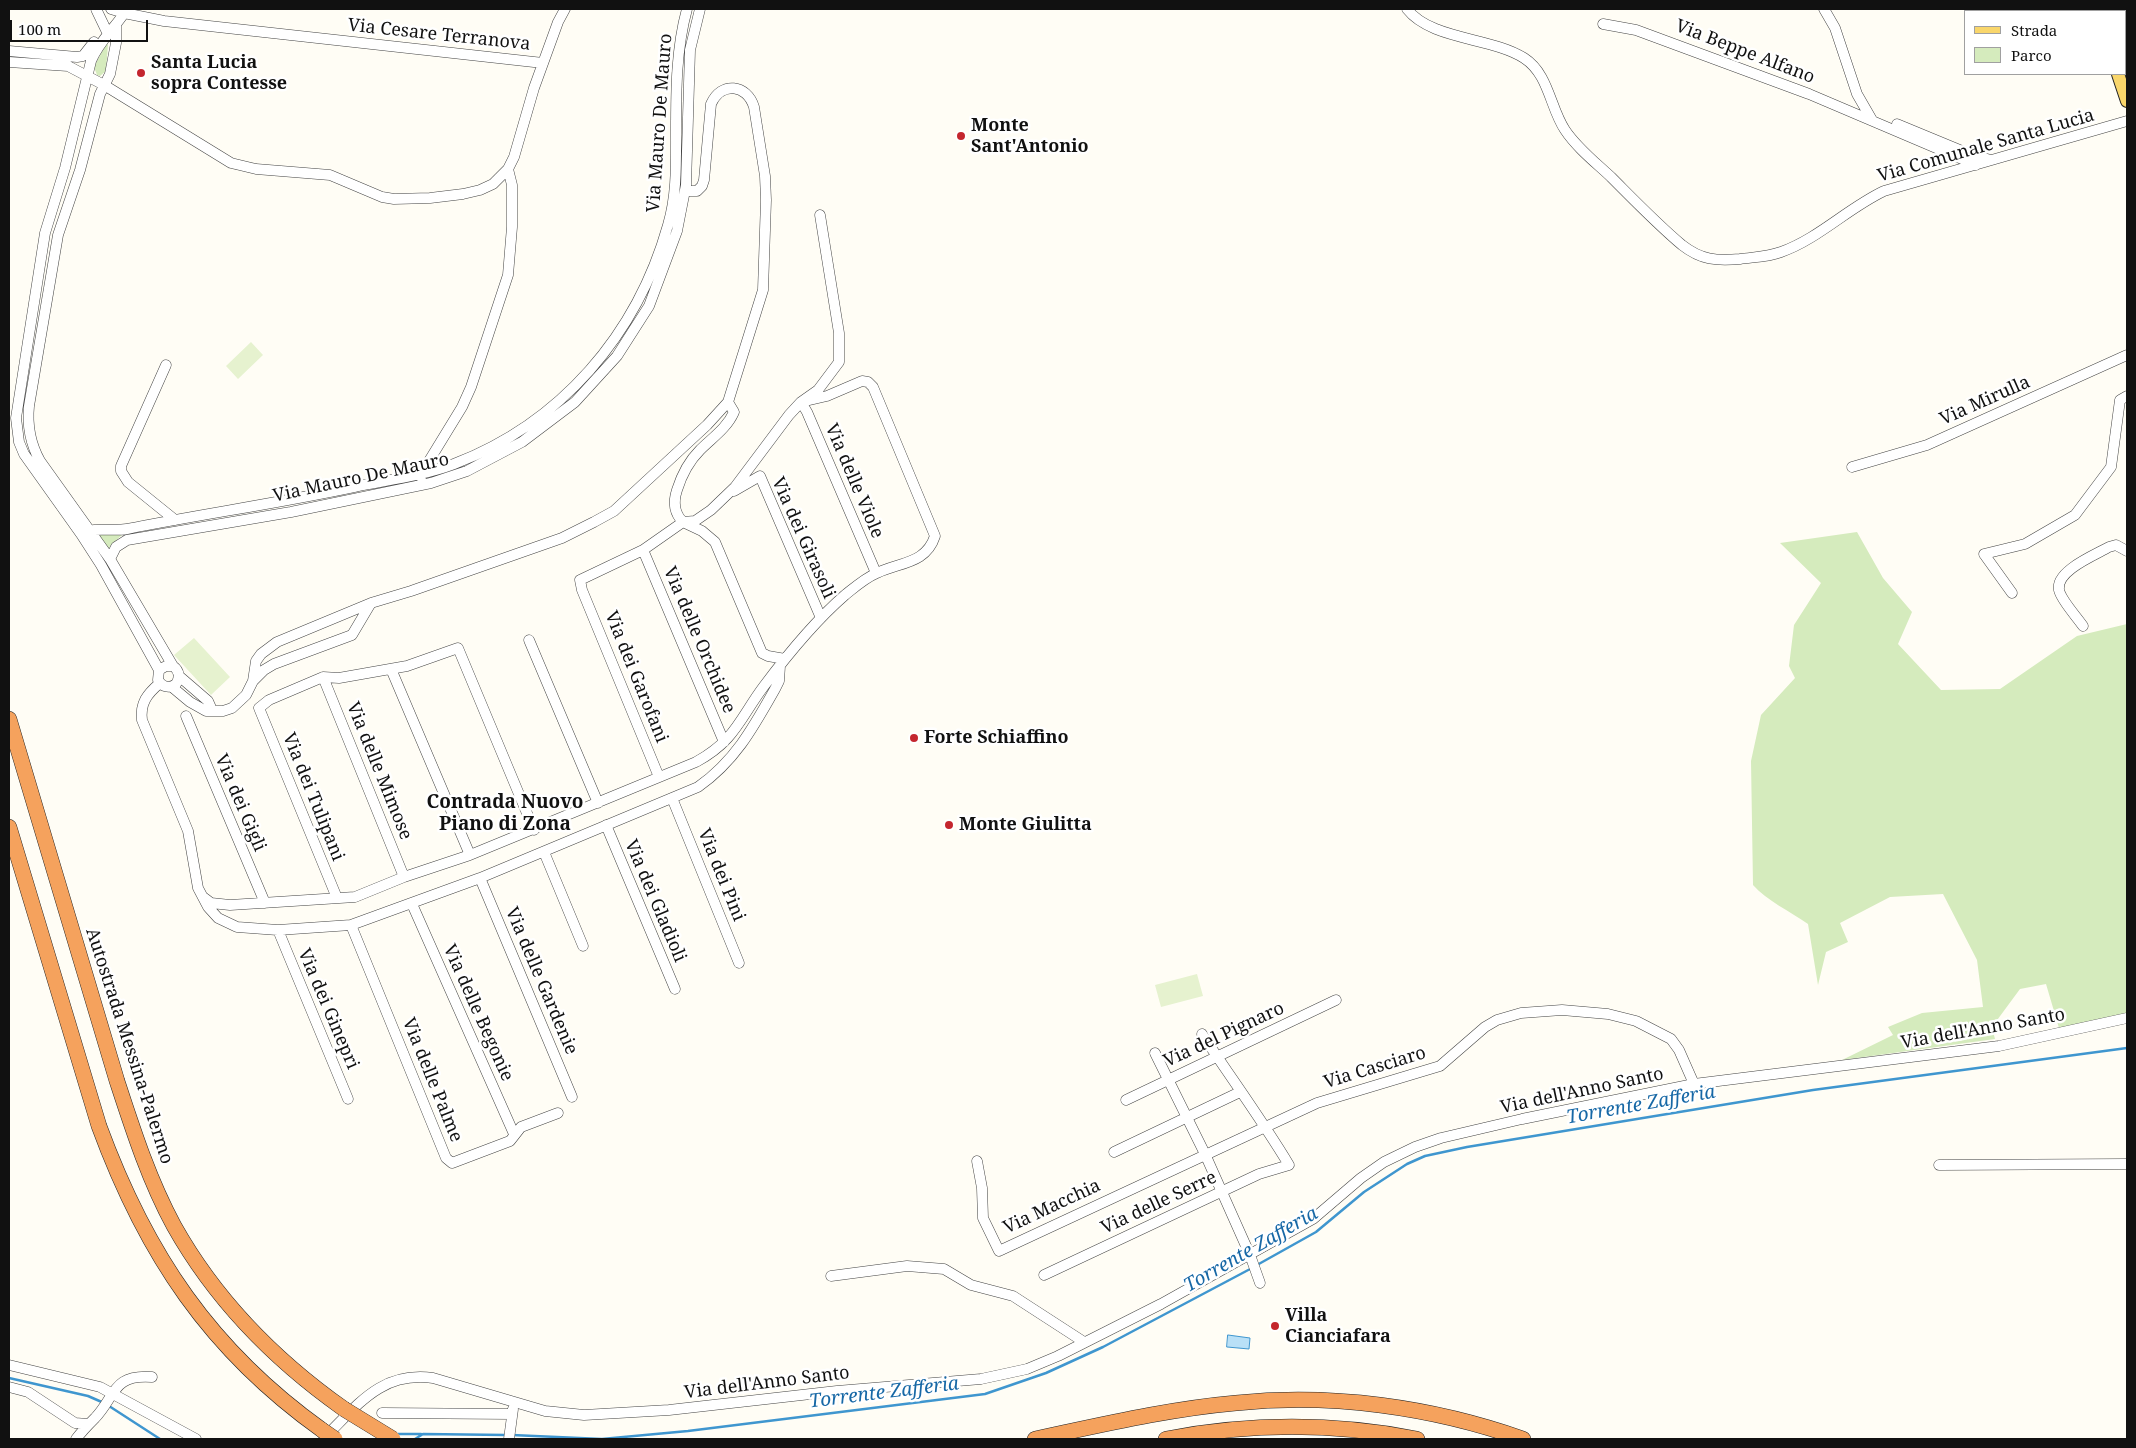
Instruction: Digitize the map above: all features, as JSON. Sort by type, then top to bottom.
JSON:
[{"type":"highway","name":"Autostrada Messina-Palermo","points":[[9,719],[117,1081],[137,1140],[161,1200],[188,1249],[234,1309],[279,1357],[320,1392],[394,1439]]},
{"type":"highway","points":[[9,827],[100,1126],[135,1213],[162,1262],[212,1332],[281,1400],[322,1435],[335,1439]]},
{"type":"highway","points":[[1035,1439],[1179,1410],[1237,1402],[1290,1400],[1366,1404],[1414,1411],[1469,1423],[1523,1439]]},
{"type":"highway","points":[[1166,1439],[1240,1429],[1323,1427],[1417,1439]]},
{"type":"main road","points":[[2118,75],[2127,101]]},
{"type":"street","points":[[96,9],[116,43],[110,74],[104,85],[58,235],[28,417],[30,437],[40,461],[86,532],[101,566],[159,670]]},
{"type":"street","name":"Via Cesare Terranova","points":[[111,9],[164,21],[543,63]]},
{"type":"street","points":[[9,62],[68,66],[89,76],[231,163],[256,168],[330,174],[382,197],[394,199],[430,198],[480,190],[493,184],[508,169],[514,157],[522,124],[543,63],[558,22],[565,9]]},
{"type":"street","name":"Via Mauro De Mauro","points":[[86,532],[117,531],[292,500],[420,474],[478,454],[520,430],[548,411],[606,353],[633,309],[660,249],[669,223],[674,196],[678,54],[687,9]]},
{"type":"street","name":"Via Mauro De Mauro","points":[[101,566],[110,559],[116,546],[127,540],[291,512],[423,485],[467,471],[522,442],[555,418],[597,380],[617,356],[649,306],[677,231],[685,190],[690,50],[700,9]]},
{"type":"street","name":"Via Comunale Santa Lucia","points":[[1407,9],[1415,18],[1429,26],[1510,51],[1527,60],[1538,72],[1560,122],[1571,137],[1676,240],[1702,258],[1719,261],[1762,257],[1781,252],[1799,244],[1851,209],[1878,194],[2127,121]]},
{"type":"street","points":[[1824,9],[1835,28],[1857,94],[1872,120],[1976,164]]},
{"type":"street","points":[[126,11],[96,49],[65,168],[45,233],[16,418],[19,442],[24,454],[110,559],[179,676],[208,701],[212,710]]},
{"type":"street","name":"Via Beppe Alfano","points":[[1603,24],[1636,30],[1670,41],[1872,120]]},
{"type":"street","points":[[9,50],[83,56],[100,34],[110,30]]},
{"type":"street","points":[[172,686],[198,707],[206,711],[224,711],[239,703],[246,695],[253,680],[256,661],[265,649],[294,634],[371,603],[410,592],[562,538],[614,511],[706,425],[728,402],[757,311],[765,274],[766,200],[764,176],[754,107],[752,100],[742,90],[723,90],[713,99],[702,186],[697,191],[685,190]]},
{"type":"street","points":[[1872,120],[1883,119],[1972,155],[1993,160]]},
{"type":"street","points":[[423,485],[420,474],[462,406],[471,387],[508,275],[512,227],[512,185],[508,169]]},
{"type":"street","points":[[643,550],[683,522],[695,521],[712,510],[735,486],[789,415],[801,402],[818,390],[839,362],[839,333],[820,215]]},
{"type":"street","name":"Via Mirulla","points":[[1852,467],[1927,446],[2127,355]]},
{"type":"street","points":[[166,366],[121,471],[128,482],[175,520]]},
{"type":"street","points":[[202,897],[220,905],[355,897],[404,877],[470,855],[598,804],[696,762],[724,742],[735,731],[782,662],[821,618],[852,590],[876,573],[921,557],[931,547],[934,536],[873,387],[868,382],[862,381],[827,396],[801,402]]},
{"type":"street","points":[[2012,593],[1984,554],[2025,544],[2075,515],[2111,467],[2120,400],[2127,396]]},
{"type":"street","points":[[728,402],[734,412],[731,419],[699,451],[683,472],[674,500],[677,516],[683,522],[702,531],[715,542],[762,653],[782,662]]},
{"type":"street","name":"Via delle Viole","points":[[801,402],[876,573]]},
{"type":"street","name":"Via dei Girasoli","points":[[726,495],[760,476],[821,618]]},
{"type":"street","points":[[2083,626],[2060,592],[2060,581],[2063,575],[2068,570],[2116,544],[2127,551]]},
{"type":"street","name":"Via dei Garofani","points":[[643,550],[580,580],[582,590],[659,777]]},
{"type":"street","name":"Via delle Orchidee","points":[[643,550],[724,742]]},
{"type":"street","points":[[253,680],[274,664],[352,635],[371,603]]},
{"type":"street","points":[[529,640],[598,804]]},
{"type":"street","points":[[323,677],[339,678],[407,666],[458,648],[534,830]]},
{"type":"street","points":[[160,684],[146,697],[142,705],[142,720],[188,831],[195,876],[202,897],[218,918],[237,927],[278,930],[351,925],[480,878],[698,787],[712,777],[739,750],[779,681],[782,662]]},
{"type":"street","points":[[173,666],[166,666],[159,670],[157,676],[160,684],[166,687],[172,686],[178,681],[179,676]]},
{"type":"street","points":[[391,669],[470,855]]},
{"type":"street","name":"Via dei Tulipani","points":[[323,677],[269,700],[258,708],[337,898]]},
{"type":"street","name":"Via delle Mimose","points":[[323,677],[404,877]]},
{"type":"street","name":"Via dei Gigli","points":[[186,716],[265,903]]},
{"type":"street","name":"Via dei Pini","points":[[672,798],[739,963]]},
{"type":"street","name":"Via dei Gladioli","points":[[606,825],[675,989]]},
{"type":"street","points":[[544,852],[583,946]]},
{"type":"street","name":"Via delle Gardenie","points":[[480,878],[572,1097]]},
{"type":"street","name":"Via delle Begonie","points":[[412,904],[514,1134]]},
{"type":"street","name":"Via delle Palme","points":[[351,925],[446,1158],[452,1163],[460,1161],[510,1141],[521,1128],[558,1114]]},
{"type":"street","name":"Via dei Ginepri","points":[[278,930],[348,1099]]},
{"type":"street","name":"Via del Pignaro","points":[[1126,1100],[1336,1000]]},
{"type":"street","name":"Via Casciaro","points":[[1205,1154],[1328,1099],[1440,1066],[1485,1027],[1501,1019],[1531,1012],[1562,1010],[1608,1014],[1636,1021],[1656,1029],[1675,1043],[1694,1084]]},
{"type":"street","name":"Via dell'Anno Santo","points":[[322,1435],[374,1391],[392,1380],[414,1376],[433,1378],[513,1403],[570,1415],[669,1410],[903,1384],[968,1382],[1027,1369],[1161,1304],[1251,1257],[1313,1219],[1373,1169],[1415,1147],[1441,1138],[1522,1119],[1694,1084],[1999,1046],[2127,1018]]},
{"type":"street","points":[[1202,1034],[1240,1092],[1266,1126]]},
{"type":"street","points":[[1155,1053],[1205,1154],[1259,1278]]},
{"type":"street","points":[[1114,1152],[1240,1092]]},
{"type":"street","name":"Via delle Serre","points":[[1044,1275],[1221,1191],[1259,1174],[1289,1165],[1266,1126]]},
{"type":"street","name":"Via Macchia","points":[[977,1161],[982,1188],[983,1218],[999,1251],[1205,1154]]},
{"type":"street","points":[[1938,1165],[2127,1164]]},
{"type":"street","points":[[831,1276],[907,1266],[944,1269],[971,1285],[1013,1296],[1084,1342]]},
{"type":"street","points":[[9,1365],[89,1383],[196,1439]]},
{"type":"street","points":[[76,1439],[94,1419],[110,1395],[121,1384],[142,1376],[152,1377]]},
{"type":"street","points":[[9,1387],[28,1392],[75,1423],[88,1424]]},
{"type":"street","points":[[510,1439],[513,1403]]},
{"type":"street","points":[[382,1413],[512,1415]]},
{"type":"green space","points":[[1986,9],[2084,10],[1986,10]]},
{"type":"green space","points":[[108,44],[106,71],[100,76],[97,75],[94,67],[105,46]]},
{"type":"green space","points":[[251,342],[263,355],[238,379],[226,366]]},
{"type":"green space","points":[[1857,532],[1883,578],[1912,612],[1898,644],[1941,690],[2000,689],[2077,636],[2127,624],[2127,1014],[2059,1028],[2046,984],[2020,989],[1992,1027],[1995,1039],[1842,1060],[1893,1035],[1888,1027],[1922,1013],[1983,1007],[1977,960],[1943,894],[1890,897],[1840,923],[1848,942],[1826,952],[1818,985],[1808,924],[1772,901],[1753,885],[1751,761],[1761,715],[1795,678],[1789,666],[1794,625],[1821,583],[1780,543]]},
{"type":"green space","points":[[98,533],[105,535],[123,534],[110,546],[108,551]]},
{"type":"green space","points":[[194,638],[230,677],[211,695],[174,655]]},
{"type":"green space","points":[[1197,974],[1203,996],[1161,1007],[1155,985]]},
{"type":"water","points":[[1228,1335],[1250,1338],[1249,1349],[1227,1347]]},
{"type":"waterway","name":"Torrente Zafferia","points":[[1257,1265],[1316,1232],[1364,1192],[1407,1164],[1425,1156],[1467,1147],[1813,1090],[2127,1048]]},
{"type":"waterway","name":"Torrente Zafferia","points":[[512,1435],[602,1439],[688,1431],[985,1394],[1046,1373],[1103,1347],[1252,1268]]},
{"type":"waterway","points":[[9,1378],[88,1396],[104,1403]]},
{"type":"waterway","points":[[109,1406],[160,1439]]},
{"type":"waterway","points":[[396,1434],[421,1434]]},
{"type":"waterway","name":"Torrente Zafferia","points":[[415,1439],[423,1434],[506,1435]]},
{"type":"place","name":"Santa Lucia sopra Contesse","points":[[141,73]]},
{"type":"place","name":"Monte Sant'Antonio","points":[[961,136]]},
{"type":"place","name":"Forte Schiaffino","points":[[914,738]]},
{"type":"place","name":"Monte Giulitta","points":[[949,825]]},
{"type":"place","name":"Villa Cianciafara","points":[[1275,1326]]},
{"type":"district","name":"Contrada Nuovo Piano di Zona","points":[[505,814]]}]
